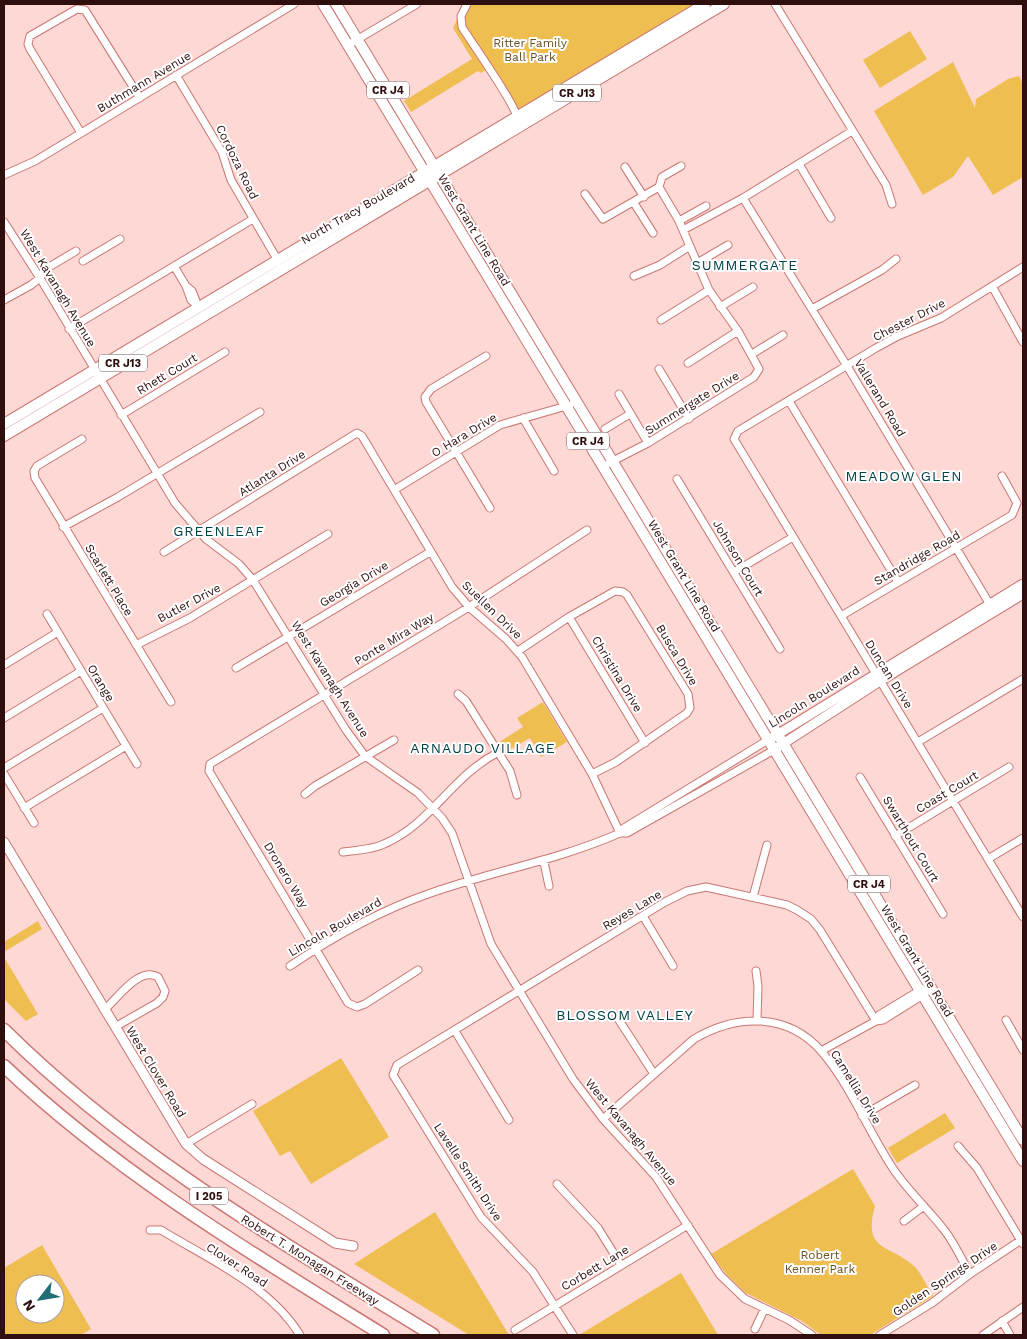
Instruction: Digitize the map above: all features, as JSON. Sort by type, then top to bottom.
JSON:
[{"type":"highway","name":"Robert T. Monagan Freeway","points":[[4,1030],[85,1104],[174,1172],[433,1335]]},
{"type":"highway","name":"Robert T. Monagan Freeway","points":[[4,1066],[74,1129],[157,1192],[383,1335]]},
{"type":"main road","name":"West Grant Line Road","points":[[323,4],[353,42],[437,172],[1023,1140]]},
{"type":"main road","name":"West Grant Line Road","points":[[336,4],[353,42],[428,178],[1022,1158]]},
{"type":"main road","name":"North Tracy Boulevard","points":[[4,424],[153,345],[428,178],[518,117],[705,4]]},
{"type":"main road","name":"North Tracy Boulevard","points":[[437,172],[496,142],[724,4]]},
{"type":"main road","name":"North Tracy Boulevard","points":[[4,436],[198,306],[277,259],[428,178]]},
{"type":"main road","points":[[517,324],[532,336],[537,336]]},
{"type":"street","name":"Buthmann Avenue","points":[[4,174],[35,161],[294,4]]},
{"type":"street","points":[[353,42],[418,4]]},
{"type":"street","points":[[467,4],[461,16],[462,27],[518,117],[516,124],[500,134],[496,142]]},
{"type":"street","points":[[775,4],[886,185],[892,204]]},
{"type":"street","points":[[81,133],[28,44],[30,36],[82,8],[90,14],[140,98]]},
{"type":"street","name":"Cordoza Road","points":[[176,76],[222,152],[230,180],[277,259]]},
{"type":"street","points":[[683,230],[743,198],[852,131]]},
{"type":"street","points":[[799,164],[831,218]]},
{"type":"street","points":[[585,194],[603,219],[659,187],[662,178],[681,166]]},
{"type":"street","points":[[626,168],[644,197]]},
{"type":"street","name":"Summergate Drive","points":[[604,466],[689,419],[754,377],[759,369],[738,331],[709,290],[699,262],[679,221],[659,187]]},
{"type":"street","name":"Vallerand Road","points":[[743,198],[993,608]]},
{"type":"street","points":[[634,203],[654,234]]},
{"type":"street","points":[[679,221],[706,206]]},
{"type":"street","points":[[69,329],[253,219]]},
{"type":"street","name":"West Kavanagh Avenue","points":[[4,222],[40,278],[96,374],[175,502],[199,531],[239,564],[253,580],[365,756],[418,793],[452,833],[485,932],[519,992],[573,1079],[602,1119],[656,1177],[720,1275],[738,1293],[764,1310],[789,1320],[812,1335]]},
{"type":"street","points":[[83,261],[120,239]]},
{"type":"street","points":[[699,262],[728,245]]},
{"type":"street","points":[[634,276],[660,265],[690,246]]},
{"type":"street","points":[[4,300],[40,278],[44,270],[76,251]]},
{"type":"street","points":[[246,289],[251,281],[277,264],[277,259]]},
{"type":"street","points":[[812,309],[882,270],[896,259]]},
{"type":"street","points":[[153,345],[163,334],[196,313],[198,306],[192,300],[174,266]]},
{"type":"street","name":"Chester Drive","points":[[736,443],[734,435],[738,431],[898,336],[941,318],[1023,267]]},
{"type":"street","points":[[992,286],[1023,342]]},
{"type":"street","points":[[720,308],[753,287]]},
{"type":"street","points":[[661,320],[709,290]]},
{"type":"street","points":[[688,363],[738,331]]},
{"type":"street","points":[[752,354],[783,335]]},
{"type":"street","name":"Rhett Court","points":[[121,415],[225,352]]},
{"type":"street","points":[[486,356],[431,389],[425,397],[490,508]]},
{"type":"street","points":[[659,369],[689,419]]},
{"type":"street","points":[[619,394],[648,443]]},
{"type":"street","points":[[789,401],[898,582]]},
{"type":"street","name":"O Hara Drive","points":[[394,490],[500,426],[566,405],[578,404]]},
{"type":"street","points":[[63,527],[157,474],[260,412]]},
{"type":"street","points":[[605,429],[630,414]]},
{"type":"street","points":[[523,418],[554,471]]},
{"type":"street","name":"Suellen Drive","points":[[357,433],[366,442],[452,587],[469,607],[518,651],[592,774],[620,833]]},
{"type":"street","name":"Atlanta Drive","points":[[164,552],[357,433]]},
{"type":"street","name":"Scarlett Place","points":[[82,439],[36,468],[34,475],[36,481],[171,702]]},
{"type":"street","name":"Duncan Drive","points":[[736,443],[1023,917]]},
{"type":"street","name":"Standridge Road","points":[[841,616],[1012,515],[1017,503],[1002,476]]},
{"type":"street","name":"Johnson Court","points":[[677,479],[780,649]]},
{"type":"street","name":"Ponte Mira Way","points":[[210,764],[469,607],[587,530]]},
{"type":"street","name":"Butler Drive","points":[[136,645],[190,618],[328,534]]},
{"type":"street","points":[[734,572],[792,537]]},
{"type":"street","name":"Georgia Drive","points":[[236,668],[430,552]]},
{"type":"street","name":"Lincoln Boulevard","points":[[993,608],[1023,584]]},
{"type":"street","name":"Busca Drive","points":[[569,617],[615,591],[623,592],[688,694],[690,708],[681,718],[645,742]]},
{"type":"street","name":"Lincoln Boulevard","points":[[290,966],[317,948],[401,904],[469,880],[544,862],[620,833],[627,833],[649,822],[774,750],[781,739],[878,677],[993,608],[1023,594]]},
{"type":"street","name":"Orange","points":[[47,614],[137,764]]},
{"type":"street","points":[[518,651],[569,617]]},
{"type":"street","name":"Christina Drive","points":[[569,617],[645,742]]},
{"type":"street","points":[[4,665],[58,632]]},
{"type":"street","points":[[4,718],[81,671]]},
{"type":"street","points":[[918,742],[1023,679]]},
{"type":"street","points":[[458,694],[466,701],[510,771],[517,795]]},
{"type":"street","points":[[4,768],[103,708]]},
{"type":"street","name":"Lincoln Boulevard","points":[[620,833],[624,828],[768,740],[781,739]]},
{"type":"street","points":[[305,794],[314,786],[394,740]]},
{"type":"street","points":[[592,774],[616,762],[645,742]]},
{"type":"street","points":[[24,808],[126,746]]},
{"type":"street","points":[[342,852],[382,846],[393,840],[433,809],[464,774],[479,762],[497,752]]},
{"type":"street","name":"Dronero Way","points":[[210,764],[210,771],[353,1007],[357,1007],[418,970]]},
{"type":"street","name":"Coast Court","points":[[895,836],[1009,766]]},
{"type":"street","points":[[4,774],[34,823]]},
{"type":"street","name":"Swarthout Court","points":[[860,777],[943,914]]},
{"type":"street","points":[[988,859],[1023,838]]},
{"type":"street","name":"West Clover Road","points":[[4,842],[186,1144],[203,1159],[335,1243],[353,1246]]},
{"type":"street","points":[[753,897],[767,845]]},
{"type":"street","points":[[544,862],[549,886]]},
{"type":"street","name":"Reyes Lane","points":[[401,1089],[393,1075],[397,1065],[643,916],[687,891],[700,888],[719,889],[787,905],[811,919],[876,1021]]},
{"type":"street","points":[[643,916],[673,966]]},
{"type":"street","points":[[756,971],[758,986],[757,1020]]},
{"type":"street","points":[[104,1010],[138,978],[147,974],[158,978],[164,986],[163,997],[157,1003],[115,1027]]},
{"type":"street","points":[[821,1051],[876,1021],[879,1014],[931,987]]},
{"type":"street","points":[[617,1017],[654,1074]]},
{"type":"street","name":"Camellia Drive","points":[[602,1119],[694,1039],[711,1028],[737,1021],[757,1020],[785,1027],[821,1051],[894,1170],[945,1232],[970,1274]]},
{"type":"street","points":[[1006,1020],[1023,1050]]},
{"type":"street","points":[[455,1031],[508,1120]]},
{"type":"street","points":[[862,1116],[915,1085]]},
{"type":"street","name":"Lavelle Smith Drive","points":[[401,1089],[481,1217],[523,1260],[555,1305],[572,1335]]},
{"type":"street","points":[[186,1144],[252,1104]]},
{"type":"street","points":[[958,1146],[977,1168],[1022,1242]]},
{"type":"street","points":[[557,1184],[598,1228],[621,1265]]},
{"type":"street","points":[[904,1221],[924,1206]]},
{"type":"street","name":"Corbett Lane","points":[[515,1330],[688,1225]]},
{"type":"street","name":"Clover Road","points":[[150,1230],[162,1230],[253,1286],[278,1306],[300,1335]]},
{"type":"street","name":"Golden Springs Drive","points":[[880,1335],[932,1303],[970,1274],[1022,1242]]},
{"type":"street","points":[[983,1335],[1023,1307]]},
{"type":"street","points":[[755,1329],[764,1310]]},
{"type":"street","points":[[1002,1322],[1010,1335]]},
{"type":"green space","name":"Ritter Family Ball Park","points":[[464,4],[698,4],[519,110],[517,108],[511,111],[487,69],[481,73],[478,71],[411,112],[404,101],[472,59],[453,28]]},
{"type":"green space","points":[[910,31],[927,59],[880,88],[863,60]]},
{"type":"green space","points":[[953,62],[975,108],[976,99],[1008,79],[1019,76],[1023,84],[1023,177],[993,195],[968,156],[953,177],[923,195],[874,111]]},
{"type":"green space","points":[[543,702],[567,742],[541,757],[530,738],[504,753],[498,743],[523,727],[517,718]]},
{"type":"green space","points":[[38,921],[42,929],[4,952],[4,942]]},
{"type":"green space","points":[[4,957],[38,1014],[26,1021],[4,999]]},
{"type":"green space","points":[[341,1058],[389,1137],[311,1184],[290,1151],[280,1156],[253,1111]]},
{"type":"green space","points":[[945,1113],[955,1128],[897,1163],[888,1148]]},
{"type":"green space","name":"Robert Kenner Park","points":[[853,1169],[875,1206],[872,1232],[875,1239],[881,1245],[914,1266],[933,1296],[870,1335],[821,1335],[802,1321],[746,1293],[727,1275],[711,1254]]},
{"type":"green space","points":[[435,1212],[509,1335],[469,1335],[354,1264]]},
{"type":"green space","points":[[42,1245],[59,1274],[15,1274],[15,1324],[65,1324],[65,1284],[91,1329],[81,1335],[4,1335],[4,1268]]},
{"type":"green space","points":[[681,1273],[718,1335],[579,1335]]},
{"type":"district","name":"SUMMERGATE","points":[[745,265]]},
{"type":"district","name":"MEADOW GLEN","points":[[904,476]]},
{"type":"district","name":"GREENLEAF","points":[[219,531]]},
{"type":"district","name":"ARNAUDO VILLAGE","points":[[483,748]]},
{"type":"district","name":"BLOSSOM VALLEY","points":[[625,1015]]}]
